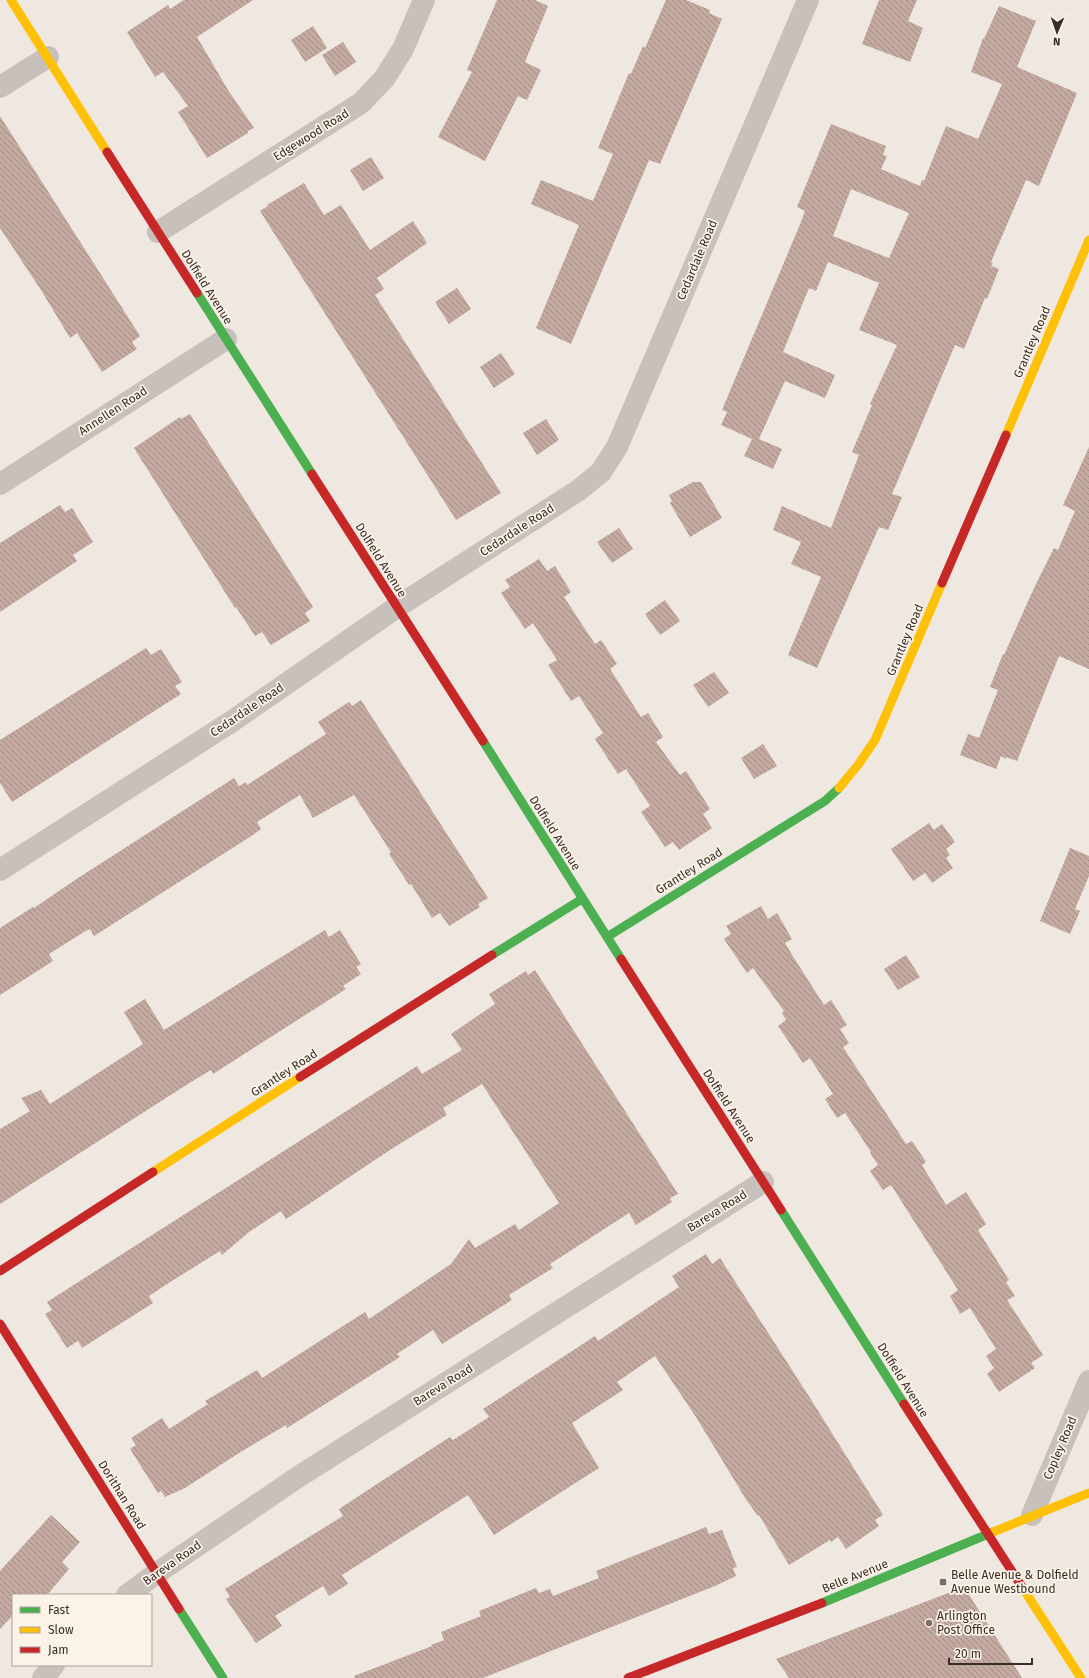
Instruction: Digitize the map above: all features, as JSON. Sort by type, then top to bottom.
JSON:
[{"type":"street","name":"Dolfield Avenue","points":[[11,0],[582,899],[764,1182],[987,1534],[1081,1678]]},
{"type":"street","name":"Edgewood Road","points":[[158,232],[361,103],[384,79],[403,49],[424,0]]},
{"type":"street","name":"Cedardale Road","points":[[0,870],[231,722],[397,607],[580,490],[601,472],[617,447],[808,0]]},
{"type":"street","points":[[0,87],[48,57]]},
{"type":"street","name":"Grantley Road","points":[[607,937],[825,801],[842,787],[860,764],[878,733],[1089,240]]},
{"type":"street","name":"Annellen Road","points":[[0,484],[226,339]]},
{"type":"street","name":"Grantley Road","points":[[0,1271],[403,1010],[582,899]]},
{"type":"street","name":"Bareva Road","points":[[128,1594],[298,1477],[764,1182]]},
{"type":"street","name":"Dorithan Road","points":[[0,1324],[223,1678]]},
{"type":"street","name":"Copley Road","points":[[1032,1515],[1089,1381]]},
{"type":"street","name":"Belle Avenue","points":[[628,1678],[795,1614],[1032,1515],[1089,1493]]},
{"type":"street","points":[[43,1678],[53,1666]]},
{"type":"building","points":[[184,0],[253,0],[197,37],[228,90],[254,128],[207,158],[178,112],[188,106],[163,72],[155,77],[127,32],[168,5],[170,9]]},
{"type":"building","points":[[497,0],[535,0],[548,6],[525,62],[541,70],[527,100],[518,96],[485,161],[438,137],[472,72],[467,70]]},
{"type":"building","points":[[666,0],[686,0],[710,10],[709,13],[722,19],[660,164],[649,160],[571,344],[536,328],[579,225],[531,204],[541,180],[593,201],[613,154],[598,148],[629,73],[631,74],[643,46],[645,48]]},
{"type":"building","points":[[879,0],[917,0],[908,21],[923,28],[910,62],[862,44]]},
{"type":"building","points":[[999,6],[1036,21],[1017,67],[1077,93],[1039,186],[1026,180],[991,262],[993,263],[991,266],[999,269],[987,299],[985,298],[964,349],[955,345],[892,494],[902,497],[888,530],[879,527],[817,668],[788,655],[821,577],[791,564],[801,542],[773,530],[782,506],[831,528],[859,455],[852,452],[872,405],[870,404],[897,345],[859,330],[879,283],[828,262],[816,291],[809,288],[783,352],[835,375],[825,398],[785,381],[759,439],[782,449],[773,469],[744,456],[752,439],[721,425],[727,412],[722,410],[801,222],[805,211],[797,207],[831,124],[886,146],[883,155],[887,156],[881,169],[920,186],[922,180],[924,181],[946,126],[978,139],[1002,84],[971,72],[983,38],[984,39]],"holes":[[[851,189],[909,213],[889,258],[833,236]]]},
{"type":"building","points":[[313,26],[327,48],[305,62],[291,40]]},
{"type":"building","points":[[343,42],[356,62],[335,76],[322,55]]},
{"type":"building","points":[[0,116],[140,336],[132,342],[137,349],[102,372],[77,333],[70,338],[41,290],[0,228]]},
{"type":"building","points":[[371,157],[384,178],[363,191],[350,170]]},
{"type":"building","points":[[304,183],[324,215],[341,205],[370,250],[413,221],[427,243],[377,278],[384,289],[375,295],[501,493],[456,520],[260,211],[268,206],[267,205]]},
{"type":"building","points":[[457,288],[471,309],[449,324],[435,302]]},
{"type":"building","points":[[501,353],[515,374],[494,388],[480,367]]},
{"type":"building","points":[[190,414],[313,607],[305,613],[310,621],[271,645],[262,632],[255,636],[236,607],[235,608],[134,448],[180,417],[181,419]]},
{"type":"building","points":[[546,419],[559,440],[537,455],[523,433]]},
{"type":"building","points":[[1089,447],[1089,669],[1059,656],[1017,761],[1006,757],[1006,759],[1001,756],[996,769],[960,755],[968,734],[979,738],[998,690],[990,687],[1003,654],[1004,655],[1054,548],[1058,550],[1075,511],[1063,505]]},
{"type":"building","points":[[693,482],[701,482],[722,518],[690,537],[670,503],[672,501],[669,495]]},
{"type":"building","points":[[60,505],[65,512],[72,508],[93,542],[73,555],[77,561],[0,612],[0,543]]},
{"type":"building","points":[[619,528],[633,549],[612,563],[597,542]]},
{"type":"building","points":[[539,559],[547,571],[555,566],[571,592],[564,597],[595,644],[601,640],[617,664],[610,669],[641,717],[648,713],[663,737],[656,742],[680,775],[686,771],[710,809],[703,814],[712,828],[679,850],[673,842],[665,847],[641,812],[650,806],[626,769],[618,774],[595,739],[603,733],[579,696],[571,701],[548,665],[557,660],[533,623],[525,629],[501,593],[510,587],[505,580]]},
{"type":"building","points":[[665,600],[680,621],[660,635],[645,614]]},
{"type":"building","points":[[146,648],[151,655],[161,649],[182,682],[175,686],[181,694],[12,802],[0,783],[0,740]]},
{"type":"building","points":[[714,672],[729,693],[708,707],[693,685]]},
{"type":"building","points":[[361,700],[488,898],[478,904],[480,907],[449,926],[440,913],[432,918],[411,884],[409,885],[389,854],[391,852],[354,795],[313,818],[300,795],[257,822],[261,829],[253,835],[94,936],[90,929],[49,954],[53,961],[0,995],[0,928],[33,907],[34,908],[234,778],[239,786],[246,782],[247,785],[326,734],[318,722],[349,702],[352,706]]},
{"type":"building","points":[[763,744],[777,766],[754,779],[741,758]]},
{"type":"building","points":[[929,823],[934,830],[942,824],[955,842],[946,849],[950,855],[946,858],[953,868],[932,883],[925,873],[913,881],[891,849]]},
{"type":"building","points":[[1070,848],[1089,856],[1089,876],[1075,909],[1080,911],[1070,934],[1040,921]]},
{"type":"building","points":[[761,906],[768,919],[777,913],[792,939],[785,943],[794,958],[824,1005],[831,1000],[847,1025],[840,1029],[849,1043],[843,1047],[906,1144],[912,1141],[926,1162],[922,1165],[946,1205],[966,1192],[986,1224],[978,1230],[1009,1280],[1006,1282],[1015,1296],[1007,1300],[1043,1355],[1031,1363],[1035,1368],[999,1392],[987,1374],[994,1368],[986,1356],[996,1349],[970,1308],[960,1314],[950,1296],[958,1290],[891,1185],[883,1190],[870,1171],[878,1165],[870,1153],[871,1152],[845,1113],[837,1118],[825,1099],[833,1094],[810,1058],[803,1063],[778,1026],[786,1020],[782,1013],[784,1011],[753,968],[747,973],[724,939],[731,934],[726,926]]},
{"type":"building","points":[[325,930],[329,937],[340,930],[361,964],[356,967],[361,974],[343,986],[346,989],[213,1074],[211,1070],[191,1082],[0,1204],[0,1129],[30,1111],[21,1098],[41,1090],[50,1104],[143,1044],[124,1012],[145,999],[164,1030]]},
{"type":"building","points":[[906,955],[920,977],[898,990],[884,969]]},
{"type":"building","points":[[535,970],[678,1194],[670,1198],[672,1202],[636,1225],[629,1213],[550,1264],[553,1268],[509,1295],[512,1300],[442,1344],[433,1330],[397,1354],[400,1357],[287,1428],[286,1425],[185,1488],[165,1497],[161,1491],[158,1493],[130,1449],[136,1445],[131,1438],[162,1418],[169,1429],[208,1404],[205,1401],[257,1370],[262,1378],[365,1312],[369,1319],[451,1264],[469,1239],[475,1248],[515,1224],[519,1230],[559,1203],[482,1084],[443,1108],[447,1115],[393,1148],[286,1219],[281,1211],[249,1232],[222,1255],[220,1251],[167,1284],[149,1296],[153,1303],[82,1348],[78,1341],[67,1348],[45,1314],[52,1310],[47,1302],[417,1066],[422,1074],[462,1050],[451,1034],[495,1004],[489,994],[526,971],[528,975]]},
{"type":"building","points":[[706,1254],[712,1264],[720,1258],[810,1398],[883,1515],[875,1520],[879,1526],[846,1549],[838,1537],[831,1542],[830,1540],[789,1565],[759,1515],[758,1516],[747,1501],[696,1417],[655,1356],[617,1382],[623,1390],[572,1423],[599,1468],[494,1535],[468,1495],[342,1575],[348,1584],[329,1596],[323,1586],[275,1616],[282,1626],[256,1643],[226,1599],[230,1597],[225,1589],[343,1516],[339,1509],[380,1482],[450,1437],[453,1440],[489,1417],[483,1409],[595,1336],[598,1341],[679,1287],[672,1276]]},
{"type":"building","points":[[51,1515],[80,1542],[62,1562],[69,1569],[48,1594],[12,1594],[12,1616],[0,1629],[0,1571]]},
{"type":"building","points":[[706,1527],[709,1534],[722,1530],[737,1567],[733,1568],[736,1576],[715,1586],[483,1678],[355,1678],[354,1676],[444,1640],[441,1632],[481,1616],[479,1611],[536,1588],[539,1593],[550,1589],[553,1596],[599,1578],[596,1571]]},
{"type":"building","name":"Arlington Post Office","points":[[964,1587],[1022,1678],[789,1678],[776,1659]]},
{"type":"traffic: fast","points":[[197,293],[312,474]]},
{"type":"traffic: fast","points":[[483,741],[621,959]]},
{"type":"traffic: fast","points":[[607,937],[825,801],[839,788]]},
{"type":"traffic: fast","points":[[492,955],[582,899]]},
{"type":"traffic: fast","points":[[781,1210],[904,1404]]},
{"type":"traffic: fast","points":[[822,1603],[993,1532]]},
{"type":"traffic: fast","points":[[179,1609],[223,1678]]},
{"type":"traffic: slow","points":[[11,0],[107,152]]},
{"type":"traffic: slow","points":[[1006,435],[1089,240]]},
{"type":"traffic: slow","points":[[839,788],[858,765],[875,740],[942,583]]},
{"type":"traffic: slow","points":[[153,1172],[300,1077]]},
{"type":"traffic: slow","points":[[993,1532],[1089,1493]]},
{"type":"traffic: slow","points":[[1024,1590],[1081,1678]]},
{"type":"traffic: jam","points":[[107,152],[197,293]]},
{"type":"traffic: jam","points":[[942,583],[1006,435]]},
{"type":"traffic: jam","points":[[312,474],[483,741]]},
{"type":"traffic: jam","points":[[300,1077],[492,955]]},
{"type":"traffic: jam","points":[[621,959],[781,1210]]},
{"type":"traffic: jam","points":[[0,1271],[153,1172]]},
{"type":"traffic: jam","points":[[0,1324],[179,1609]]},
{"type":"traffic: jam","points":[[904,1404],[1024,1590]]},
{"type":"traffic: jam","points":[[628,1678],[822,1603]]},
{"type":"place","name":"Belle Avenue & Dolfield Avenue Westbound","points":[[943,1582]]},
{"type":"place","name":"Arlington Post Office","points":[[929,1623]]}]
